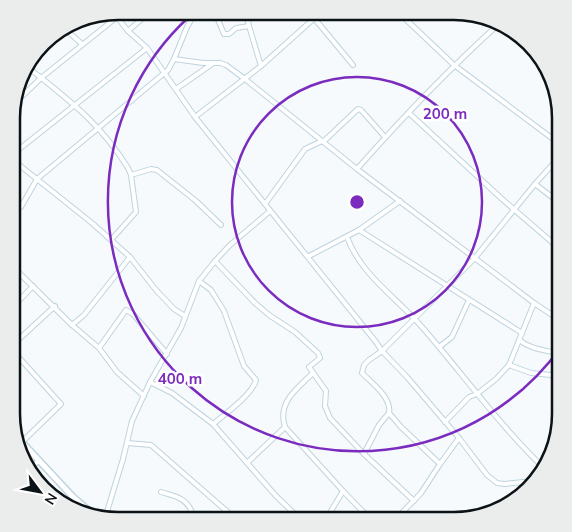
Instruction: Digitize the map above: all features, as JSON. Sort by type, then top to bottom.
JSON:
[{"type":"street","points":[[23,95],[41,78],[113,20]]},
{"type":"street","points":[[119,20],[128,31],[148,48],[195,117],[309,256],[382,351],[459,438],[487,475],[497,483],[524,482]]},
{"type":"street","points":[[128,31],[141,20]]},
{"type":"street","points":[[20,207],[37,179],[165,73],[174,59],[186,27],[191,20]]},
{"type":"street","points":[[219,20],[224,34],[229,34],[236,28],[248,26]]},
{"type":"street","points":[[248,20],[248,26],[261,66]]},
{"type":"street","points":[[195,117],[261,66],[312,20]]},
{"type":"street","points":[[316,20],[353,65]]},
{"type":"street","points":[[406,20],[454,65],[552,139]]},
{"type":"street","points":[[357,169],[454,65],[493,28]]},
{"type":"street","points":[[69,33],[82,44]]},
{"type":"street","points":[[20,148],[148,48]]},
{"type":"street","points":[[174,59],[223,64],[245,79],[322,142],[474,259],[552,315]]},
{"type":"street","points":[[176,89],[212,64]]},
{"type":"street","points":[[33,71],[75,104],[99,127],[122,158],[131,175],[136,212],[111,240]]},
{"type":"street","points":[[265,204],[305,149],[322,142],[357,110],[360,109],[385,137]]},
{"type":"street","points":[[409,113],[552,242]]},
{"type":"street","points":[[364,454],[379,425],[389,413],[390,408],[388,401],[362,373],[364,365],[382,351],[474,259],[552,164]]},
{"type":"street","points":[[20,166],[92,223],[130,257],[156,290],[174,309],[185,316]]},
{"type":"street","points":[[131,175],[151,169],[157,170],[196,201],[221,226]]},
{"type":"street","points":[[534,184],[552,197]]},
{"type":"street","points":[[309,256],[359,230],[400,201]]},
{"type":"street","points":[[106,511],[132,421],[150,382],[181,328],[199,281],[230,245],[270,210]]},
{"type":"street","points":[[359,230],[522,333]]},
{"type":"street","points":[[347,237],[359,261],[439,347],[477,394],[538,462]]},
{"type":"street","points":[[72,325],[84,315],[130,257]]},
{"type":"street","points":[[215,261],[255,303],[269,315],[296,332],[318,353],[320,358],[309,366],[326,391],[325,406],[330,418],[414,502]]},
{"type":"street","points":[[20,274],[55,306],[72,325],[100,348],[117,372],[144,396]]},
{"type":"street","points":[[199,281],[211,290],[224,311],[244,366],[256,380],[255,385],[213,424]]},
{"type":"street","points":[[20,300],[33,286]]},
{"type":"street","points":[[439,347],[452,337],[469,300]]},
{"type":"street","points":[[445,422],[469,397],[477,394],[496,379],[509,365],[534,303]]},
{"type":"street","points":[[20,338],[55,306]]},
{"type":"street","points":[[100,348],[126,310],[133,314],[167,354]]},
{"type":"street","points":[[519,340],[539,350],[552,352]]},
{"type":"street","points":[[20,359],[61,404],[23,438]]},
{"type":"street","points":[[509,365],[531,373],[552,375]]},
{"type":"street","points":[[313,372],[288,399],[282,417],[285,427],[363,512]]},
{"type":"street","points":[[150,382],[172,393],[213,424],[247,464],[293,512]]},
{"type":"street","points":[[389,413],[440,464]]},
{"type":"street","points":[[247,464],[285,427]]},
{"type":"street","points":[[403,512],[421,493],[459,438]]},
{"type":"street","points":[[127,443],[151,445],[226,510]]},
{"type":"street","points":[[25,445],[82,505]]},
{"type":"street","points":[[34,465],[39,460]]},
{"type":"street","points":[[330,512],[342,491]]},
{"type":"street","points":[[161,492],[178,497],[184,501],[191,512]]}]
